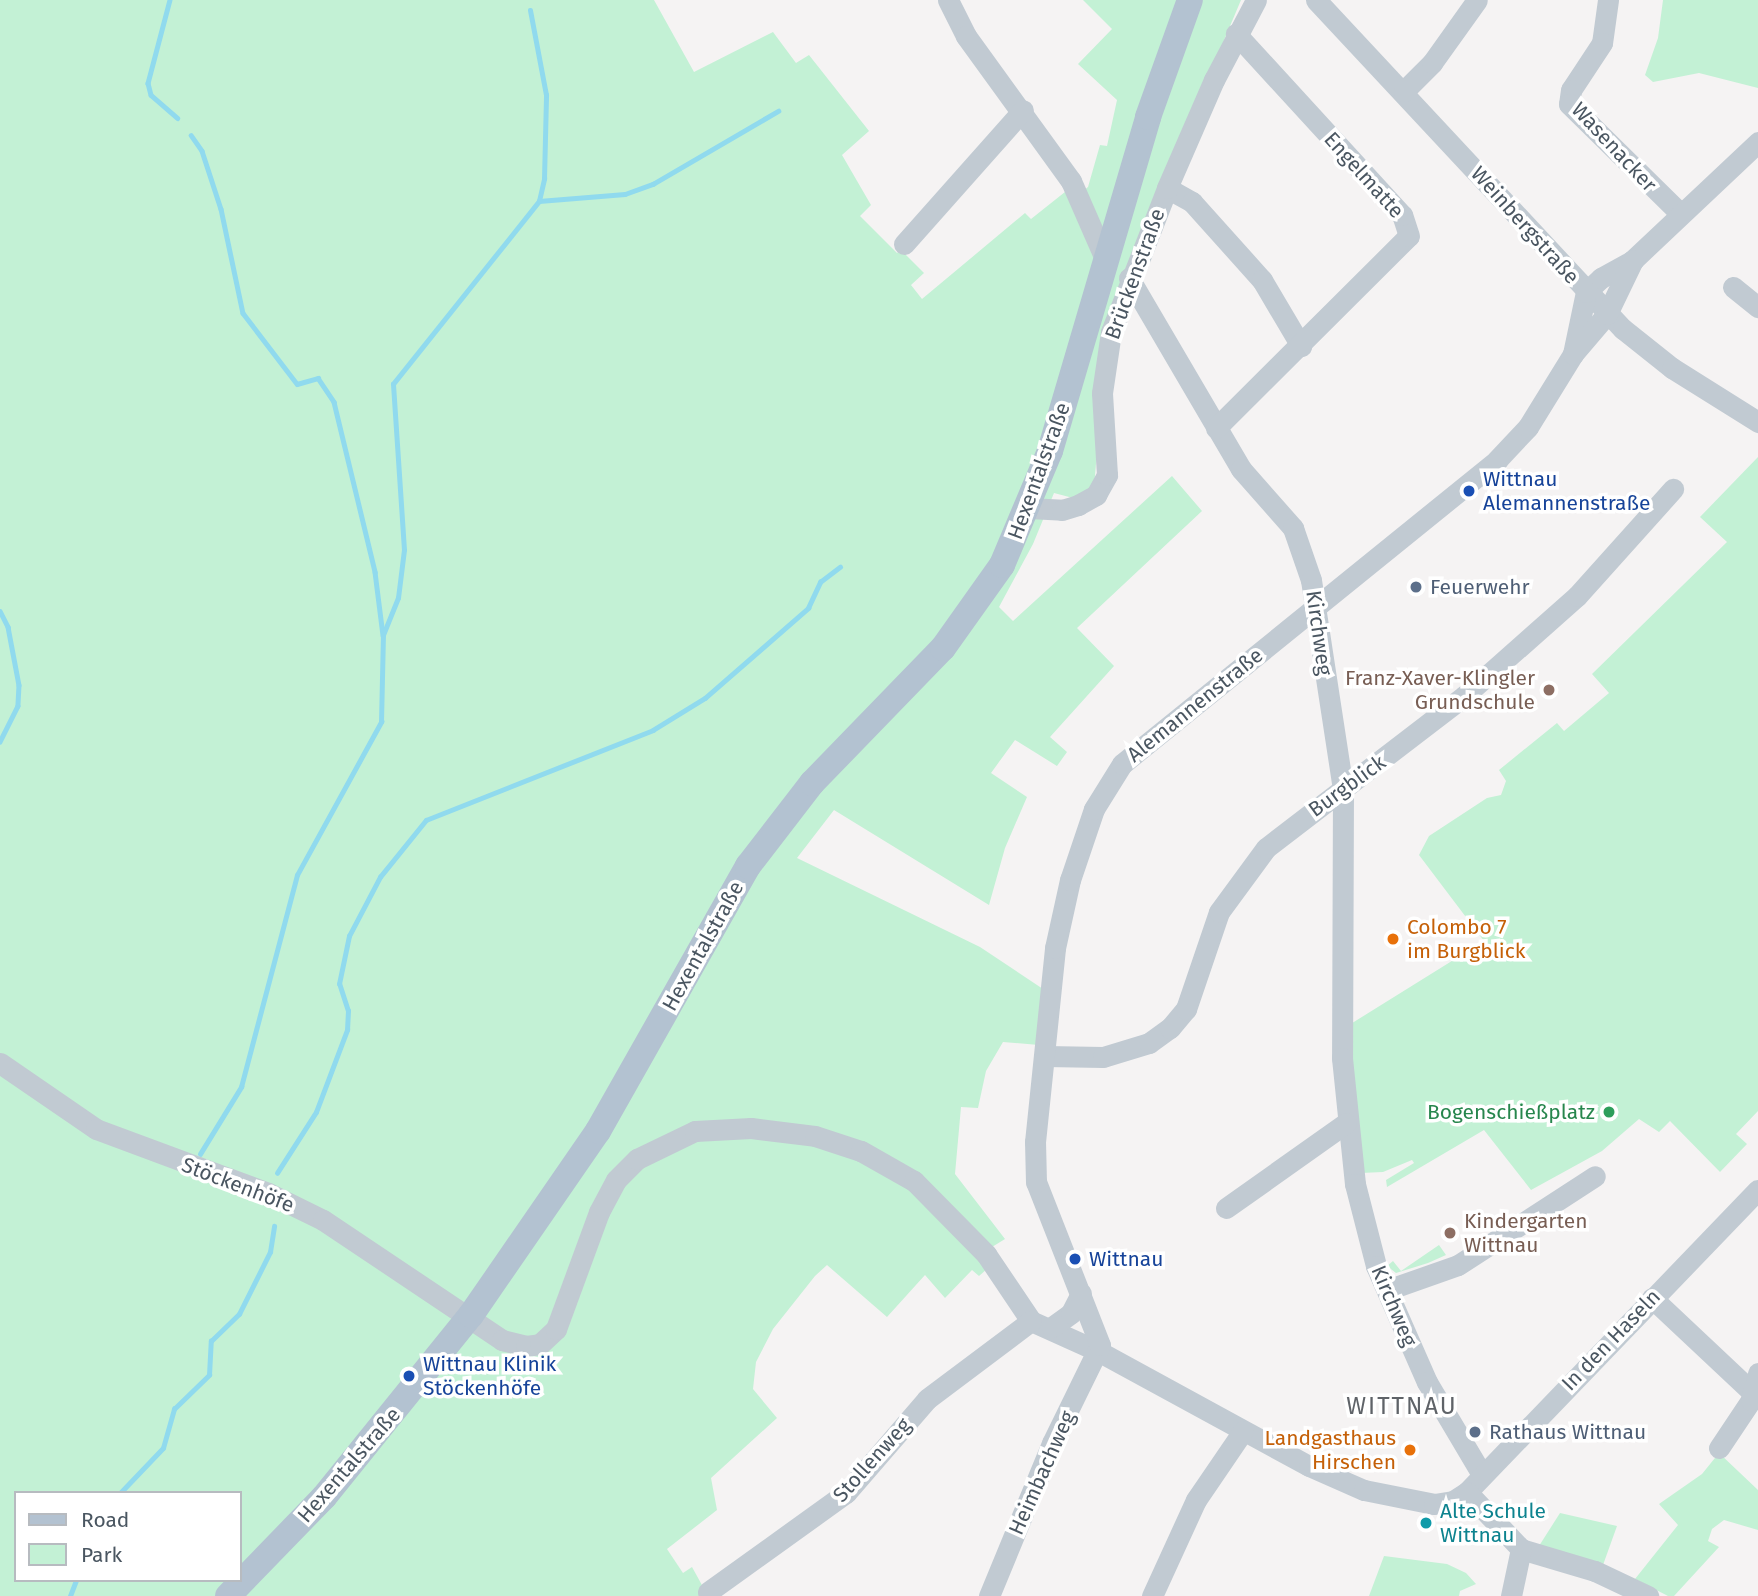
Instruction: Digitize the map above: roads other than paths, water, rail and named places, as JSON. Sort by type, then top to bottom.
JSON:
[{"type":"main road","name":"Hexentalstraße","points":[[242,1582],[324,1497],[471,1315],[598,1132],[748,866],[812,783],[888,708],[975,609],[1029,508],[1148,117],[1190,0]]},
{"type":"main road","name":"Hexentalstraße","points":[[228,1596],[242,1582]]},
{"type":"street","points":[[948,0],[966,36],[1023,110],[1071,180],[1106,261]]},
{"type":"street","name":"Brückenstraße","points":[[1029,508],[1062,510],[1078,505],[1096,495],[1107,475],[1104,365],[1129,278],[1236,34],[1256,0]]},
{"type":"street","name":"Weinbergstraße","points":[[1316,0],[1404,91],[1607,314],[1656,357],[1758,422]]},
{"type":"street","points":[[1404,91],[1432,63],[1477,0]]},
{"type":"street","name":"Wasenacker","points":[[1608,0],[1602,43],[1570,90],[1569,104],[1679,212]]},
{"type":"street","name":"Engelmatte","points":[[1216,428],[1401,247],[1409,236],[1407,223],[1236,34]]},
{"type":"street","points":[[904,244],[1023,110]]},
{"type":"street","name":"Alemannenstraße","points":[[1573,354],[1586,292],[1601,278],[1633,260],[1679,212],[1758,142]]},
{"type":"street","points":[[1167,188],[1192,202],[1262,279],[1301,346]]},
{"type":"street","name":"Alemannenstraße","points":[[1098,1351],[1100,1345],[1081,1293],[1036,1182],[1035,1142],[1055,948],[1070,880],[1094,809],[1122,764],[1497,460],[1528,428],[1573,354],[1607,314],[1633,260]]},
{"type":"street","name":"Kirchweg","points":[[1129,278],[1216,428],[1264,499],[1293,528],[1311,580],[1343,789],[1346,1124],[1372,1254],[1427,1382],[1481,1473]]},
{"type":"street","points":[[1733,287],[1758,307]]},
{"type":"street","name":"Burgblick","points":[[1045,1056],[1103,1057],[1149,1043],[1170,1028],[1186,1009],[1219,912],[1248,868],[1298,821],[1438,718],[1577,596],[1673,489]]},
{"type":"street","name":"Stöckenhöfe","points":[[0,1063],[96,1129],[268,1193],[323,1220],[428,1293],[471,1315],[511,1345],[540,1343],[556,1329],[566,1310],[585,1246],[621,1174],[652,1149],[678,1135],[726,1128],[815,1136],[861,1151],[914,1181],[986,1254],[1031,1321]]},
{"type":"street","points":[[1226,1208],[1346,1124]]},
{"type":"street","points":[[1387,1290],[1458,1265],[1595,1176]]},
{"type":"street","name":"In den Haseln","points":[[1467,1492],[1481,1473],[1758,1190]]},
{"type":"street","points":[[1052,1327],[1071,1313],[1081,1293]]},
{"type":"street","points":[[1652,1298],[1755,1382],[1719,1448]]},
{"type":"street","points":[[1031,1321],[1052,1327],[1309,1466],[1398,1500],[1434,1504],[1453,1502],[1467,1492],[1521,1549],[1595,1571],[1648,1596]]},
{"type":"street","name":"Stollenweg","points":[[708,1592],[846,1493],[927,1399],[1031,1321]]},
{"type":"street","name":"Heimbachweg","points":[[989,1596],[1052,1443],[1098,1351]]},
{"type":"street","points":[[1152,1596],[1196,1500],[1243,1431]]},
{"type":"street","points":[[1511,1596],[1521,1549]]},
{"type":"waterway","points":[[170,0],[148,83],[151,95],[177,118]]},
{"type":"waterway","points":[[200,1154],[241,1087],[297,875],[381,722],[383,635],[398,598],[404,550],[393,384],[539,201],[544,179],[546,95],[530,10]]},
{"type":"waterway","points":[[539,201],[625,194],[653,184],[778,111]]},
{"type":"waterway","points":[[191,135],[202,151],[221,209],[243,313],[297,384],[318,378],[334,402],[375,572],[383,635]]},
{"type":"waterway","points":[[277,1173],[316,1112],[347,1030],[348,1011],[339,984],[349,936],[380,877],[426,820],[653,730],[705,698],[808,608],[820,582],[840,567]]},
{"type":"waterway","points":[[0,611],[8,627],[19,685],[18,706],[0,742]]},
{"type":"waterway","points":[[122,1491],[163,1448],[174,1409],[209,1375],[211,1341],[239,1314],[270,1252],[274,1226]]},
{"type":"waterway","points":[[70,1596],[75,1582]]},
{"type":"place","name":"Wittnau Alemannenstraße","points":[[1469,491]]},
{"type":"place","name":"Feuerwehr","points":[[1416,587]]},
{"type":"place","name":"Franz-Xaver-Klingler Grundschule","points":[[1549,690]]},
{"type":"place","name":"Colombo 7 im Burgblick","points":[[1393,939]]},
{"type":"place","name":"Bogenschießplatz","points":[[1609,1112]]},
{"type":"place","name":"Kindergarten Wittnau","points":[[1450,1233]]},
{"type":"place","name":"Wittnau","points":[[1075,1259]]},
{"type":"place","name":"Wittnau Klinik Stöckenhöfe","points":[[409,1376]]},
{"type":"place","name":"Rathaus Wittnau","points":[[1475,1432]]},
{"type":"place","name":"Landgasthaus Hirschen","points":[[1410,1450]]},
{"type":"place","name":"Alte Schule Wittnau","points":[[1426,1523]]},
{"type":"district","name":"WITTNAU","points":[[1402,1407]]}]
